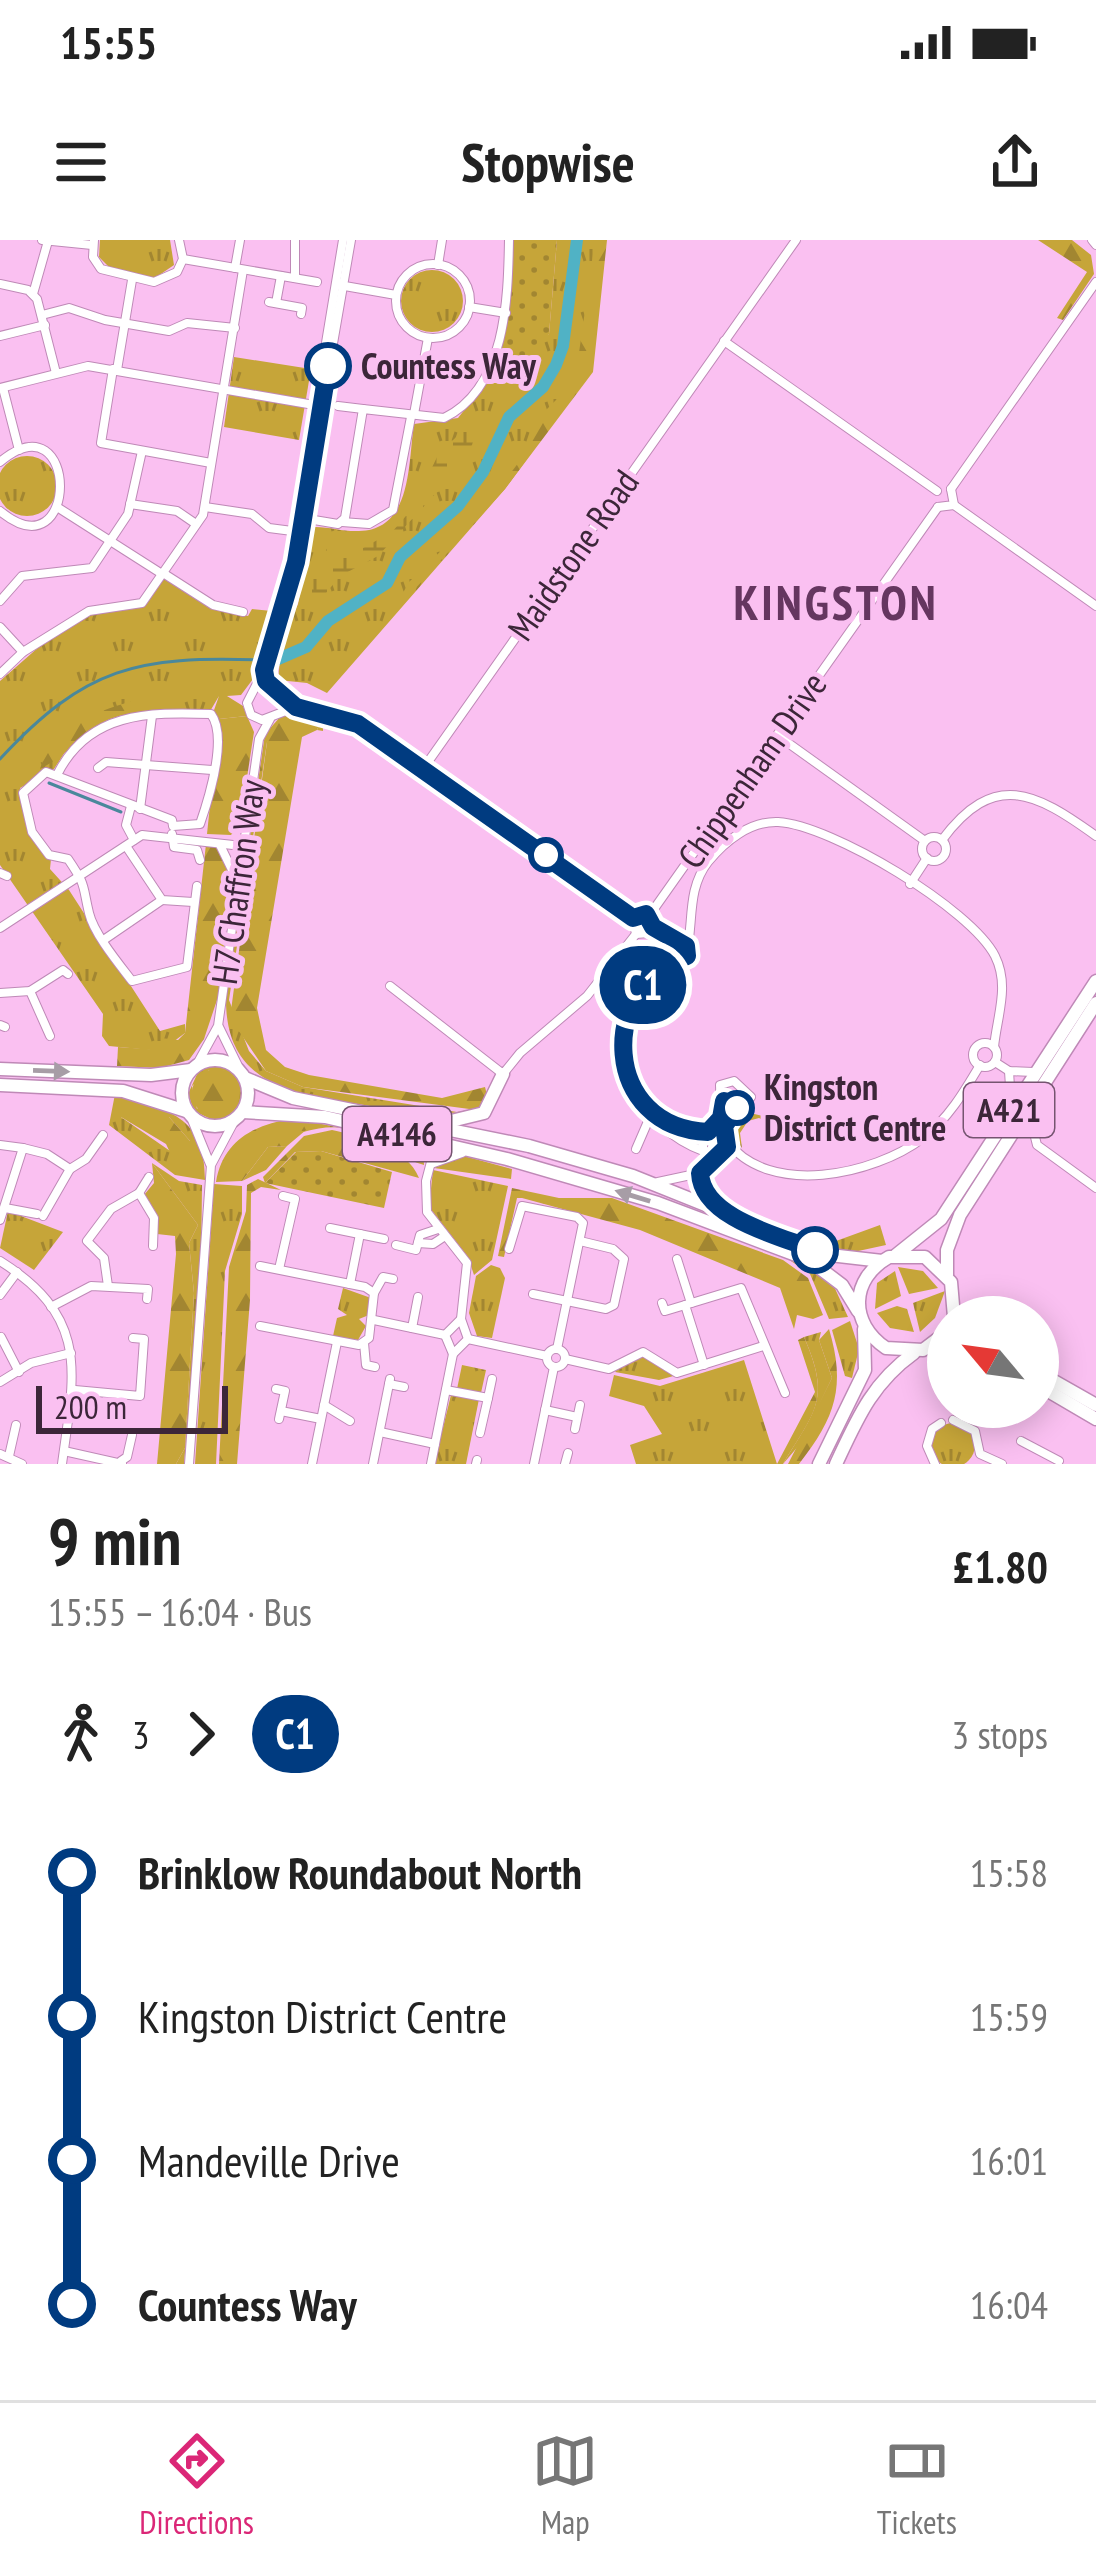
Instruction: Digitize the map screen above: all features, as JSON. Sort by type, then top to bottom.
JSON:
[{"type":"highway","name":"A421","points":[[953,1294],[947,1250],[960,1215],[1089,1005],[1095,982]]},
{"type":"highway","name":"A421","points":[[889,1258],[941,1219],[1033,1072],[1089,1005]]},
{"type":"highway","name":"A4146","points":[[0,1069],[124,1074],[194,1068],[219,1060],[293,1098],[509,1140],[633,1176],[830,1256],[889,1258]]},
{"type":"highway","points":[[189,1113],[182,1094],[194,1068]]},
{"type":"highway","points":[[239,1116],[249,1095],[243,1074]]},
{"type":"highway","points":[[428,1122],[473,1118],[491,1104],[503,1074]]},
{"type":"highway","name":"A4146","points":[[0,1084],[123,1090],[212,1126],[239,1116],[287,1112],[507,1159],[658,1203],[809,1260],[842,1285],[858,1312]]},
{"type":"highway","points":[[491,1104],[496,1130],[509,1140]]},
{"type":"highway","points":[[819,1464],[865,1370],[858,1312],[862,1282],[889,1258],[925,1257],[953,1294]]},
{"type":"highway","points":[[863,1327],[886,1348],[915,1352]]},
{"type":"highway","points":[[836,1464],[869,1395],[884,1376],[927,1348]]},
{"type":"highway","points":[[1059,1384],[1096,1405]]},
{"type":"highway","points":[[1059,1397],[1096,1419]]},
{"type":"street","points":[[179,240],[183,260]]},
{"type":"street","points":[[0,674],[22,652],[89,611],[142,603],[196,524],[205,506],[235,328],[240,240]]},
{"type":"street","points":[[295,240],[295,278]]},
{"type":"street","points":[[298,532],[347,240]]},
{"type":"street","points":[[438,265],[442,240]]},
{"type":"street","points":[[338,406],[444,418],[458,410],[493,359],[506,313],[509,240]]},
{"type":"street","name":"Maidstone Road","points":[[423,769],[796,240]]},
{"type":"street","points":[[56,374],[33,294],[45,241],[93,243],[101,269],[132,280],[164,281],[183,260]]},
{"type":"street","points":[[183,260],[317,282]]},
{"type":"street","points":[[438,265],[464,282],[469,307],[455,331],[428,338],[402,321],[397,296],[413,270],[438,265]]},
{"type":"street","points":[[281,276],[273,303],[302,308],[301,314]]},
{"type":"street","points":[[132,280],[99,438],[105,445],[212,464]]},
{"type":"street","points":[[0,284],[33,294]]},
{"type":"street","points":[[339,285],[397,296]]},
{"type":"street","points":[[954,505],[951,489],[1094,287]]},
{"type":"street","points":[[469,307],[506,313]]},
{"type":"street","points":[[0,336],[69,308],[169,331],[187,323],[235,328]]},
{"type":"street","points":[[302,518],[369,524],[394,510],[428,338]]},
{"type":"street","points":[[724,341],[937,491],[951,489]]},
{"type":"street","points":[[19,450],[2,388],[88,366],[317,406]]},
{"type":"street","points":[[317,406],[302,518],[273,644],[253,691],[274,693],[296,707],[358,724],[633,918],[649,916],[651,930],[678,949]]},
{"type":"street","points":[[342,522],[363,409]]},
{"type":"street","points":[[0,461],[19,450],[46,454],[59,468],[64,484],[57,507],[30,523],[0,511]]},
{"type":"street","points":[[0,601],[22,576],[62,569],[87,572],[130,504],[142,451]]},
{"type":"street","points":[[937,491],[938,507],[954,505],[1096,606]]},
{"type":"street","points":[[130,504],[177,511],[196,524]]},
{"type":"street","points":[[205,506],[252,514],[267,527],[298,532]]},
{"type":"street","points":[[57,507],[162,574],[243,613]]},
{"type":"street","name":"Chippenham Drive","points":[[649,916],[938,507]]},
{"type":"street","points":[[0,627],[22,652]]},
{"type":"street","points":[[264,670],[274,693],[273,716]]},
{"type":"street","name":"H7 Chaffron Way","points":[[194,1068],[218,1026],[259,739],[255,718],[247,707],[253,691]]},
{"type":"street","points":[[255,718],[296,707]]},
{"type":"street","points":[[0,928],[130,843],[200,824],[218,729],[211,714],[124,716],[92,732],[68,754],[57,775]]},
{"type":"street","points":[[152,716],[148,765],[126,824],[130,843],[162,900]]},
{"type":"street","name":"H7 Chaffron Way","points":[[259,739],[273,716]]},
{"type":"street","points":[[777,735],[925,841],[943,840]]},
{"type":"street","points":[[98,768],[106,762],[212,770]]},
{"type":"street","points":[[197,886],[187,967],[132,981],[89,914],[90,894],[79,875],[68,859],[49,855],[39,842],[22,796],[46,772],[57,775],[172,820],[174,847],[197,850],[200,860]]},
{"type":"street","points":[[927,858],[943,857],[943,840],[975,802],[1009,794],[1045,801],[1096,836]]},
{"type":"street","points":[[980,1066],[974,1053],[988,1045],[1003,998],[998,960],[979,933],[910,884],[826,836],[780,822],[758,825],[729,841],[704,866],[678,949],[638,990],[622,1025],[623,1066],[650,1119],[712,1152],[738,1154],[794,1175],[877,1161],[928,1134],[980,1066],[994,1062]]},
{"type":"street","points":[[172,832],[242,846]]},
{"type":"street","points":[[910,884],[927,858],[925,841]]},
{"type":"street","points":[[220,843],[236,881]]},
{"type":"street","points":[[105,939],[162,900],[193,902]]},
{"type":"street","points":[[633,918],[636,934]]},
{"type":"street","points":[[389,986],[503,1074],[520,1053],[587,996],[636,934],[651,930]]},
{"type":"street","points":[[0,993],[30,992],[64,968]]},
{"type":"street","points":[[30,992],[50,1036]]},
{"type":"street","name":"H7 Chaffron Way","points":[[218,1026],[243,1074]]},
{"type":"street","points":[[988,1045],[994,1062],[1009,1071],[1033,1072]]},
{"type":"street","points":[[1009,1071],[1009,1110]]},
{"type":"street","points":[[719,1208],[703,1194],[702,1170],[726,1137],[726,1120],[750,1102],[741,1084],[723,1082],[718,1090],[724,1101],[737,1108]]},
{"type":"street","points":[[712,1152],[710,1131],[724,1101]]},
{"type":"street","points":[[1030,1102],[1028,1124],[1037,1145]]},
{"type":"street","points":[[641,1103],[683,1129],[726,1137],[738,1154]]},
{"type":"street","points":[[189,1113],[210,1170]]},
{"type":"street","points":[[189,1464],[210,1170],[239,1116]]},
{"type":"street","points":[[636,1149],[650,1119]]},
{"type":"street","points":[[428,1122],[437,1134],[424,1196],[441,1232],[464,1256],[468,1271],[461,1318],[468,1339]]},
{"type":"street","points":[[23,1148],[2,1213],[40,1215],[70,1169],[86,1159],[103,1135]]},
{"type":"street","points":[[418,1139],[430,1165]]},
{"type":"street","points":[[1000,1150],[1015,1141],[1037,1145],[1096,1188]]},
{"type":"street","points":[[0,1145],[47,1154],[70,1169]]},
{"type":"street","points":[[430,1165],[448,1154],[480,1153]]},
{"type":"street","points":[[633,1176],[679,1182],[702,1170]]},
{"type":"street","points":[[87,1241],[111,1209],[139,1193],[148,1177]]},
{"type":"street","points":[[139,1193],[154,1218],[153,1246]]},
{"type":"street","points":[[279,1269],[295,1199],[283,1196]]},
{"type":"street","points":[[509,1249],[522,1206],[577,1216],[583,1223],[557,1349],[547,1356]]},
{"type":"street","points":[[330,1228],[384,1239]]},
{"type":"street","points":[[73,1232],[104,1258],[108,1286]]},
{"type":"street","points":[[396,1245],[416,1250],[418,1243],[434,1244],[441,1232]]},
{"type":"street","points":[[350,1284],[360,1234]]},
{"type":"street","points":[[533,1294],[610,1308],[624,1264],[618,1252],[580,1241]]},
{"type":"street","points":[[677,1259],[704,1365]]},
{"type":"street","points":[[0,1261],[51,1307],[71,1353],[75,1390],[62,1464]]},
{"type":"street","points":[[260,1266],[374,1293]]},
{"type":"street","points":[[0,1295],[17,1272]]},
{"type":"street","points":[[51,1307],[84,1288],[108,1286],[148,1294],[150,1277]]},
{"type":"street","points":[[375,1367],[366,1365],[364,1343],[374,1320],[374,1293],[382,1277],[392,1279]]},
{"type":"street","points":[[665,1311],[744,1290],[784,1393]]},
{"type":"street","points":[[412,1328],[418,1297]]},
{"type":"street","points":[[445,1335],[461,1318]]},
{"type":"street","points":[[374,1320],[445,1335]]},
{"type":"street","points":[[260,1326],[364,1343]]},
{"type":"street","points":[[430,1464],[453,1354],[445,1335]]},
{"type":"street","points":[[1,1336],[20,1373]]},
{"type":"street","points":[[75,1390],[139,1401],[140,1336]]},
{"type":"street","points":[[453,1354],[468,1339]]},
{"type":"street","points":[[468,1339],[547,1356],[554,1367]]},
{"type":"street","points":[[312,1464],[338,1342]]},
{"type":"street","points":[[557,1349],[565,1359],[609,1369],[643,1352],[673,1372],[763,1346]]},
{"type":"street","points":[[0,1382],[31,1363],[71,1353]]},
{"type":"street","points":[[534,1464],[554,1367],[565,1359]]},
{"type":"street","points":[[480,1433],[492,1379]]},
{"type":"street","points":[[373,1464],[390,1381],[404,1387]]},
{"type":"street","points":[[276,1389],[285,1391],[280,1415],[321,1419]]},
{"type":"street","points":[[446,1390],[488,1398]]},
{"type":"street","points":[[324,1405],[350,1421]]},
{"type":"street","points":[[575,1430],[580,1406]]},
{"type":"street","points":[[545,1410],[577,1417]]},
{"type":"street","points":[[16,1425],[4,1455],[22,1464]]},
{"type":"street","points":[[934,1428],[928,1446],[935,1464]]},
{"type":"street","points":[[969,1428],[975,1431],[980,1454],[974,1464]]},
{"type":"street","points":[[380,1432],[435,1444]]},
{"type":"street","points":[[64,1450],[122,1463],[128,1457],[132,1435]]},
{"type":"street","points":[[1021,1441],[1059,1461]]},
{"type":"street","points":[[1033,1464],[1040,1450]]},
{"type":"street","points":[[980,1454],[1002,1464]]},
{"type":"green space","points":[[100,240],[170,240],[174,265],[155,278],[112,270],[99,257]]},
{"type":"green space","points":[[513,240],[557,240],[549,334],[516,386],[485,384],[505,332]]},
{"type":"green space","points":[[557,240],[598,240],[588,375],[505,489],[327,693],[307,683],[278,680],[282,639],[298,604],[312,527],[359,531],[377,528],[390,519],[404,491],[414,424],[458,418],[485,384],[549,334]]},
{"type":"green space","points":[[595,240],[607,240],[593,372],[505,489],[389,618],[409,582],[481,512],[519,462],[547,409],[575,381]]},
{"type":"green space","points":[[1038,240],[1072,240],[1091,255],[1094,274],[1063,320],[1057,318],[1087,272]]},
{"type":"green space","points":[[432,270],[454,279],[463,301],[454,323],[432,332],[410,323],[401,301],[410,279]]},
{"type":"green space","points":[[234,357],[311,369],[299,440],[224,427]]},
{"type":"green space","points":[[481,414],[472,445],[450,478],[378,556],[340,576],[322,598],[312,596],[312,577],[330,543],[363,548],[392,532],[412,509],[439,453]]},
{"type":"green space","points":[[16,458],[38,458],[55,475],[55,497],[38,514],[16,514],[-1,497],[-1,475]]},
{"type":"green space","points":[[164,578],[211,608],[248,616],[252,609],[272,611],[259,671],[241,695],[227,696],[243,706],[247,716],[219,719],[213,713],[219,696],[209,713],[123,715],[106,720],[65,752],[54,769],[20,788],[26,816],[51,859],[50,869],[69,890],[160,1031],[185,1024],[185,1033],[161,1051],[109,1046],[102,1036],[103,1014],[0,865],[0,681],[48,639],[93,614],[133,609]]},
{"type":"green space","points":[[138,699],[150,700],[148,710],[100,724],[40,769],[67,730]]},
{"type":"green space","points":[[302,712],[323,719],[323,731],[317,730],[321,721],[267,742],[229,1000],[249,1051],[266,1071],[303,1087],[457,1112],[484,1107],[453,1113],[424,1113],[314,1096],[270,1081],[238,1052],[226,1000],[265,734],[281,716]]},
{"type":"green space","points":[[291,714],[321,721],[317,730],[302,737],[257,1008],[266,1050],[285,1067],[309,1075],[442,1098],[485,1087],[488,1099],[477,1110],[303,1087],[266,1071],[230,1018],[267,742],[280,719]]},
{"type":"green space","points":[[247,716],[254,732],[240,823],[231,835],[207,834],[219,719]]},
{"type":"green space","points":[[206,844],[217,846],[229,870],[230,890],[218,997],[204,1039],[189,1060],[160,1068],[117,1066],[118,1047],[161,1050],[161,1038],[178,1040],[185,1033]]},
{"type":"green space","points":[[216,1064],[233,1070],[245,1093],[240,1110],[217,1122],[194,1111],[188,1094],[199,1070]],"holes":[[[209,1070],[225,1071],[197,1109],[192,1086]]]},
{"type":"green space","points":[[216,1069],[233,1076],[240,1093],[233,1110],[216,1117],[199,1110],[192,1093],[199,1076]]},
{"type":"green space","points":[[115,1094],[167,1111],[190,1128],[198,1141],[205,1180],[175,1175],[109,1125]],"holes":[[[121,1117],[169,1117],[190,1141],[173,1153]]]},
{"type":"green space","points":[[133,1099],[169,1117],[190,1141],[195,1156],[188,1171],[175,1163],[166,1144],[121,1117],[120,1105]]},
{"type":"green space","points":[[737,1115],[781,1120],[775,1125],[759,1118],[748,1121],[740,1133],[742,1148],[727,1127]]},
{"type":"green space","points":[[291,1119],[301,1120],[306,1130],[287,1146],[268,1147],[242,1181],[216,1182],[225,1156],[242,1137]]},
{"type":"green space","points":[[301,1120],[340,1128],[303,1132]]},
{"type":"green space","points":[[342,1128],[415,1142],[423,1149],[424,1165],[368,1136]]},
{"type":"green space","points":[[332,1130],[394,1151],[419,1178],[321,1151],[295,1152],[265,1183],[263,1177],[304,1136]]},
{"type":"green space","points":[[287,1146],[266,1170],[242,1181],[268,1147]]},
{"type":"green space","points":[[321,1151],[392,1172],[384,1208],[265,1183],[296,1152]]},
{"type":"green space","points":[[464,1156],[512,1169],[511,1179],[434,1168]]},
{"type":"green space","points":[[152,1163],[179,1181],[202,1185],[201,1270],[184,1464],[176,1464],[185,1448],[194,1293],[189,1243],[198,1225]]},
{"type":"green space","points":[[152,1163],[198,1225],[189,1243],[194,1293],[185,1448],[176,1464],[157,1464],[176,1254],[175,1236],[157,1234],[144,1195],[154,1183]]},
{"type":"green space","points":[[433,1170],[508,1186],[492,1260],[474,1275],[468,1257],[429,1207]]},
{"type":"green space","points":[[258,1179],[281,1190],[261,1187],[251,1193],[250,1300],[237,1464],[219,1464],[229,1267],[246,1211],[247,1185]]},
{"type":"green space","points":[[214,1184],[242,1186],[242,1214],[225,1271],[216,1464],[195,1464]]},
{"type":"green space","points":[[512,1188],[559,1198],[612,1198],[783,1260],[808,1278],[823,1315],[813,1319],[797,1315],[794,1329],[780,1288],[640,1230],[522,1198],[517,1198],[504,1257],[498,1256]]},
{"type":"green space","points":[[8,1211],[63,1232],[34,1270],[0,1248]]},
{"type":"green space","points":[[880,1225],[886,1245],[849,1253],[825,1245]]},
{"type":"green space","points":[[785,1257],[832,1282],[848,1317],[829,1319],[810,1274]]},
{"type":"green space","points":[[491,1265],[500,1268],[505,1278],[492,1338],[477,1336],[469,1313],[476,1276]]},
{"type":"green space","points":[[898,1267],[923,1271],[938,1288],[909,1294]]},
{"type":"green space","points":[[895,1271],[901,1296],[875,1309],[877,1283]]},
{"type":"green space","points":[[343,1288],[371,1298],[369,1315],[359,1319],[366,1326],[358,1340],[333,1336],[337,1318],[347,1315],[338,1309]]},
{"type":"green space","points":[[927,1298],[927,1325],[920,1332],[913,1303]]},
{"type":"green space","points":[[897,1306],[907,1309],[914,1332],[890,1328],[877,1313]]},
{"type":"green space","points":[[850,1321],[859,1349],[852,1378],[845,1376],[832,1330]]},
{"type":"green space","points":[[829,1329],[837,1368],[834,1400],[812,1447],[799,1464],[788,1464],[832,1378],[819,1340]]},
{"type":"green space","points":[[821,1332],[819,1340],[832,1378],[800,1444],[783,1464],[816,1403],[817,1375],[804,1337]]},
{"type":"green space","points":[[804,1337],[817,1375],[816,1404],[783,1464],[777,1464],[815,1392],[798,1340]]},
{"type":"green space","points":[[642,1355],[677,1375],[659,1380],[615,1372],[623,1362]]},
{"type":"green space","points":[[744,1360],[777,1464],[636,1464],[630,1445],[662,1434],[644,1406],[609,1396],[614,1375],[660,1386]]},
{"type":"green space","points":[[462,1365],[486,1370],[481,1393],[457,1389]]},
{"type":"green space","points":[[451,1395],[479,1399],[466,1464],[434,1464]]},
{"type":"green space","points":[[937,1429],[969,1429],[975,1445],[969,1461],[937,1461],[931,1445]]},
{"type":"waterway","points":[[260,660],[276,660],[306,647],[328,621],[387,583],[400,557],[458,506],[483,472],[509,417],[543,387],[556,365],[563,346],[577,240]]},
{"type":"waterway","points":[[0,759],[60,704],[116,673],[180,661],[260,660]]},
{"type":"waterway","points":[[49,783],[121,812]]},
{"type":"bus line","name":"C1","points":[[328,366],[296,562],[264,670],[270,689],[296,707],[358,724],[633,918],[646,914],[653,927],[686,946],[687,956],[654,974],[628,1007],[621,1047],[630,1086],[641,1103],[683,1129],[708,1132],[721,1118],[724,1101],[737,1108],[724,1126],[727,1147],[700,1173],[703,1194],[719,1208],[815,1250]]},
{"type":"place","name":"Countess Way","points":[[328,366]]},
{"type":"place","name":"Kingston District Centre","points":[[737,1108]]},
{"type":"district","name":"KINGSTON","points":[[836,603]]}]
